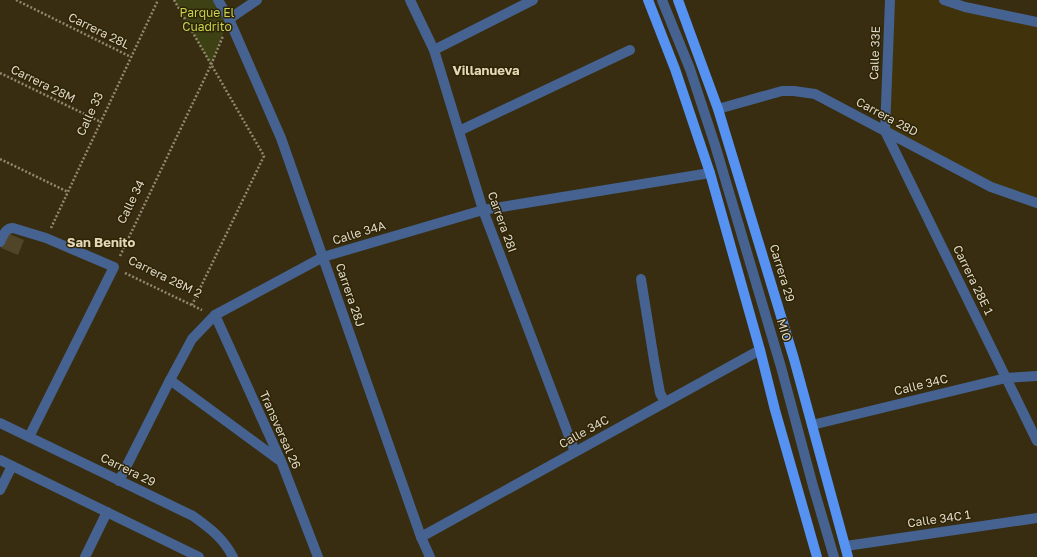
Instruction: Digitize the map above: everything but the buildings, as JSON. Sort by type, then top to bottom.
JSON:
[{"type":"main road","points":[[648,0],[675,69],[710,172],[817,557]]},
{"type":"main road","name":"Carrera 29","points":[[678,0],[718,109],[794,359],[848,557]]},
{"type":"street","name":"Carrera 28J","points":[[218,0],[229,19],[281,138],[421,537],[430,557]]},
{"type":"street","points":[[229,19],[258,0]]},
{"type":"street","name":"Carrera 28I","points":[[410,0],[434,50],[482,210],[575,452]]},
{"type":"street","points":[[434,50],[533,0]]},
{"type":"street","name":"MIO","points":[[662,0],[690,69],[715,145],[781,366],[813,486],[834,557]]},
{"type":"street","name":"Calle 33E","points":[[885,131],[890,0]]},
{"type":"street","points":[[944,0],[965,7],[1037,22]]},
{"type":"street","points":[[459,131],[630,50]]},
{"type":"street","name":"Carrera 28D","points":[[718,109],[782,91],[800,91],[815,94],[991,187],[1037,203]]},
{"type":"street","name":"Carrera 28E 1","points":[[885,131],[1037,441]]},
{"type":"street","name":"Calle 34A","points":[[119,481],[192,339],[215,315],[323,257],[482,210],[710,172]]},
{"type":"street","name":"Carrera 28M 2","points":[[0,242],[5,232],[9,228],[13,228],[46,238],[114,267]]},
{"type":"street","points":[[29,437],[114,267]]},
{"type":"street","points":[[641,279],[656,373],[660,393],[665,402]]},
{"type":"street","name":"Transversal 26","points":[[215,315],[281,461],[318,557]]},
{"type":"street","name":"Calle 34C","points":[[421,537],[760,350]]},
{"type":"street","name":"Calle 34C","points":[[812,425],[1006,378],[1037,376]]},
{"type":"street","points":[[170,380],[281,461]]},
{"type":"street","name":"Carrera 29","points":[[0,423],[198,520],[215,532],[227,546],[232,557]]},
{"type":"street","points":[[0,460],[107,512],[188,554],[199,557]]},
{"type":"street","points":[[0,490],[12,466]]},
{"type":"street","points":[[85,557],[107,512]]},
{"type":"street","name":"Calle 34C 1","points":[[846,546],[1037,518]]},
{"type":"path","name":"Carrera 28L","points":[[16,0],[131,57]]},
{"type":"path","name":"Calle 33","points":[[46,238],[158,0]]},
{"type":"path","points":[[174,0],[264,156],[192,305]]},
{"type":"path","name":"Calle 34","points":[[114,267],[211,65],[229,19]]},
{"type":"path","name":"Carrera 28M","points":[[0,73],[101,122]]},
{"type":"path","points":[[0,159],[68,192]]},
{"type":"path","name":"Carrera 28M 2","points":[[114,267],[215,315]]},
{"type":"shaded area","points":[[890,0],[944,0],[1037,22],[1037,203],[991,187],[885,131]]},
{"type":"green space","name":"Parque El Cuadrito","points":[[174,0],[218,0],[229,19],[211,65]]},
{"type":"district","name":"Villanueva","points":[[486,70]]},
{"type":"district","name":"San Benito","points":[[101,242]]}]
